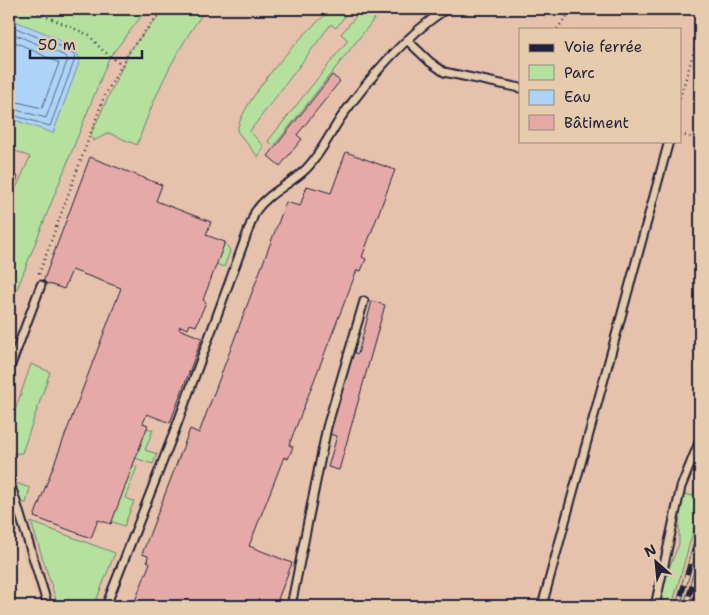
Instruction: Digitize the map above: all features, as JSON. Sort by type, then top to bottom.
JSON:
[{"type":"lane","points":[[106,606],[175,430],[255,212],[261,203],[306,169],[360,92],[407,40],[446,9]]},
{"type":"lane","points":[[407,40],[430,62],[444,72],[519,88]]},
{"type":"lane","points":[[542,606],[669,142]]},
{"type":"lane","points":[[9,370],[41,285]]},
{"type":"lane","points":[[291,606],[327,427],[364,301]]},
{"type":"lane","points":[[655,606],[681,487],[700,440]]},
{"type":"lane","points":[[9,479],[48,606]]},
{"type":"path","points":[[29,9],[89,35],[101,49],[122,64]]},
{"type":"path","points":[[41,285],[38,277],[89,144],[91,130],[104,97],[139,37],[162,9]]},
{"type":"path","points":[[561,9],[566,16]]},
{"type":"path","points":[[558,28],[572,9]]},
{"type":"path","points":[[682,88],[700,31]]},
{"type":"path","points":[[682,135],[700,140]]},
{"type":"shaded area","points":[[9,9],[700,9],[700,606],[39,606],[9,510]]},
{"type":"green space","points":[[9,9],[147,9],[109,58],[9,309],[9,204],[30,157],[9,148]]},
{"type":"green space","points":[[165,9],[206,9],[166,74],[137,145],[109,133],[93,141],[91,134],[131,48]]},
{"type":"green space","points":[[333,9],[350,9],[336,28],[331,24],[250,131],[264,147],[258,157],[237,131],[242,117],[263,83],[277,65],[307,32]]},
{"type":"green space","points":[[362,9],[382,9],[274,146],[268,141],[348,40],[341,34]]},
{"type":"green space","points":[[225,242],[230,251],[224,267],[216,264]]},
{"type":"green space","points":[[31,364],[50,372],[22,453],[9,454],[9,428]]},
{"type":"green space","points":[[146,428],[153,430],[145,450],[157,454],[153,464],[135,458]]},
{"type":"green space","points":[[131,465],[137,467],[125,498],[134,501],[124,526],[111,521]]},
{"type":"green space","points":[[700,471],[700,507],[672,606],[658,606],[660,590],[679,544],[679,519],[684,494],[693,496]]},
{"type":"green space","points":[[13,482],[30,488],[26,503],[20,502]]},
{"type":"green space","points":[[31,522],[115,553],[94,606],[58,606]]},
{"type":"water","points":[[12,20],[61,41],[77,53],[80,60],[53,133],[9,118],[9,21]]},
{"type":"building","points":[[332,75],[340,81],[297,135],[302,139],[280,166],[268,156]]},
{"type":"building","points":[[346,152],[395,170],[362,257],[366,259],[361,271],[357,270],[289,445],[293,447],[288,459],[284,457],[249,546],[292,563],[278,599],[287,603],[286,606],[133,606],[150,563],[147,561],[148,556],[142,554],[190,429],[199,433],[286,202],[300,206],[307,186],[331,193]]},
{"type":"building","points":[[90,157],[162,185],[156,201],[211,222],[206,235],[225,242],[203,300],[206,302],[196,326],[190,324],[188,329],[180,326],[179,329],[202,338],[170,423],[147,414],[143,423],[148,425],[111,524],[98,520],[91,538],[34,517],[121,288],[72,270],[64,289],[43,282]]},
{"type":"building","points":[[9,173],[18,177],[14,187],[9,184]]},
{"type":"building","points":[[9,184],[14,187],[9,200]]},
{"type":"building","points":[[372,301],[385,305],[339,470],[328,467],[337,436],[329,434],[352,352],[358,354]]},
{"type":"railway","points":[[678,606],[700,530]]},
{"type":"railway","points":[[686,606],[700,559]]},
{"type":"railway","points":[[699,606],[700,601]]}]
